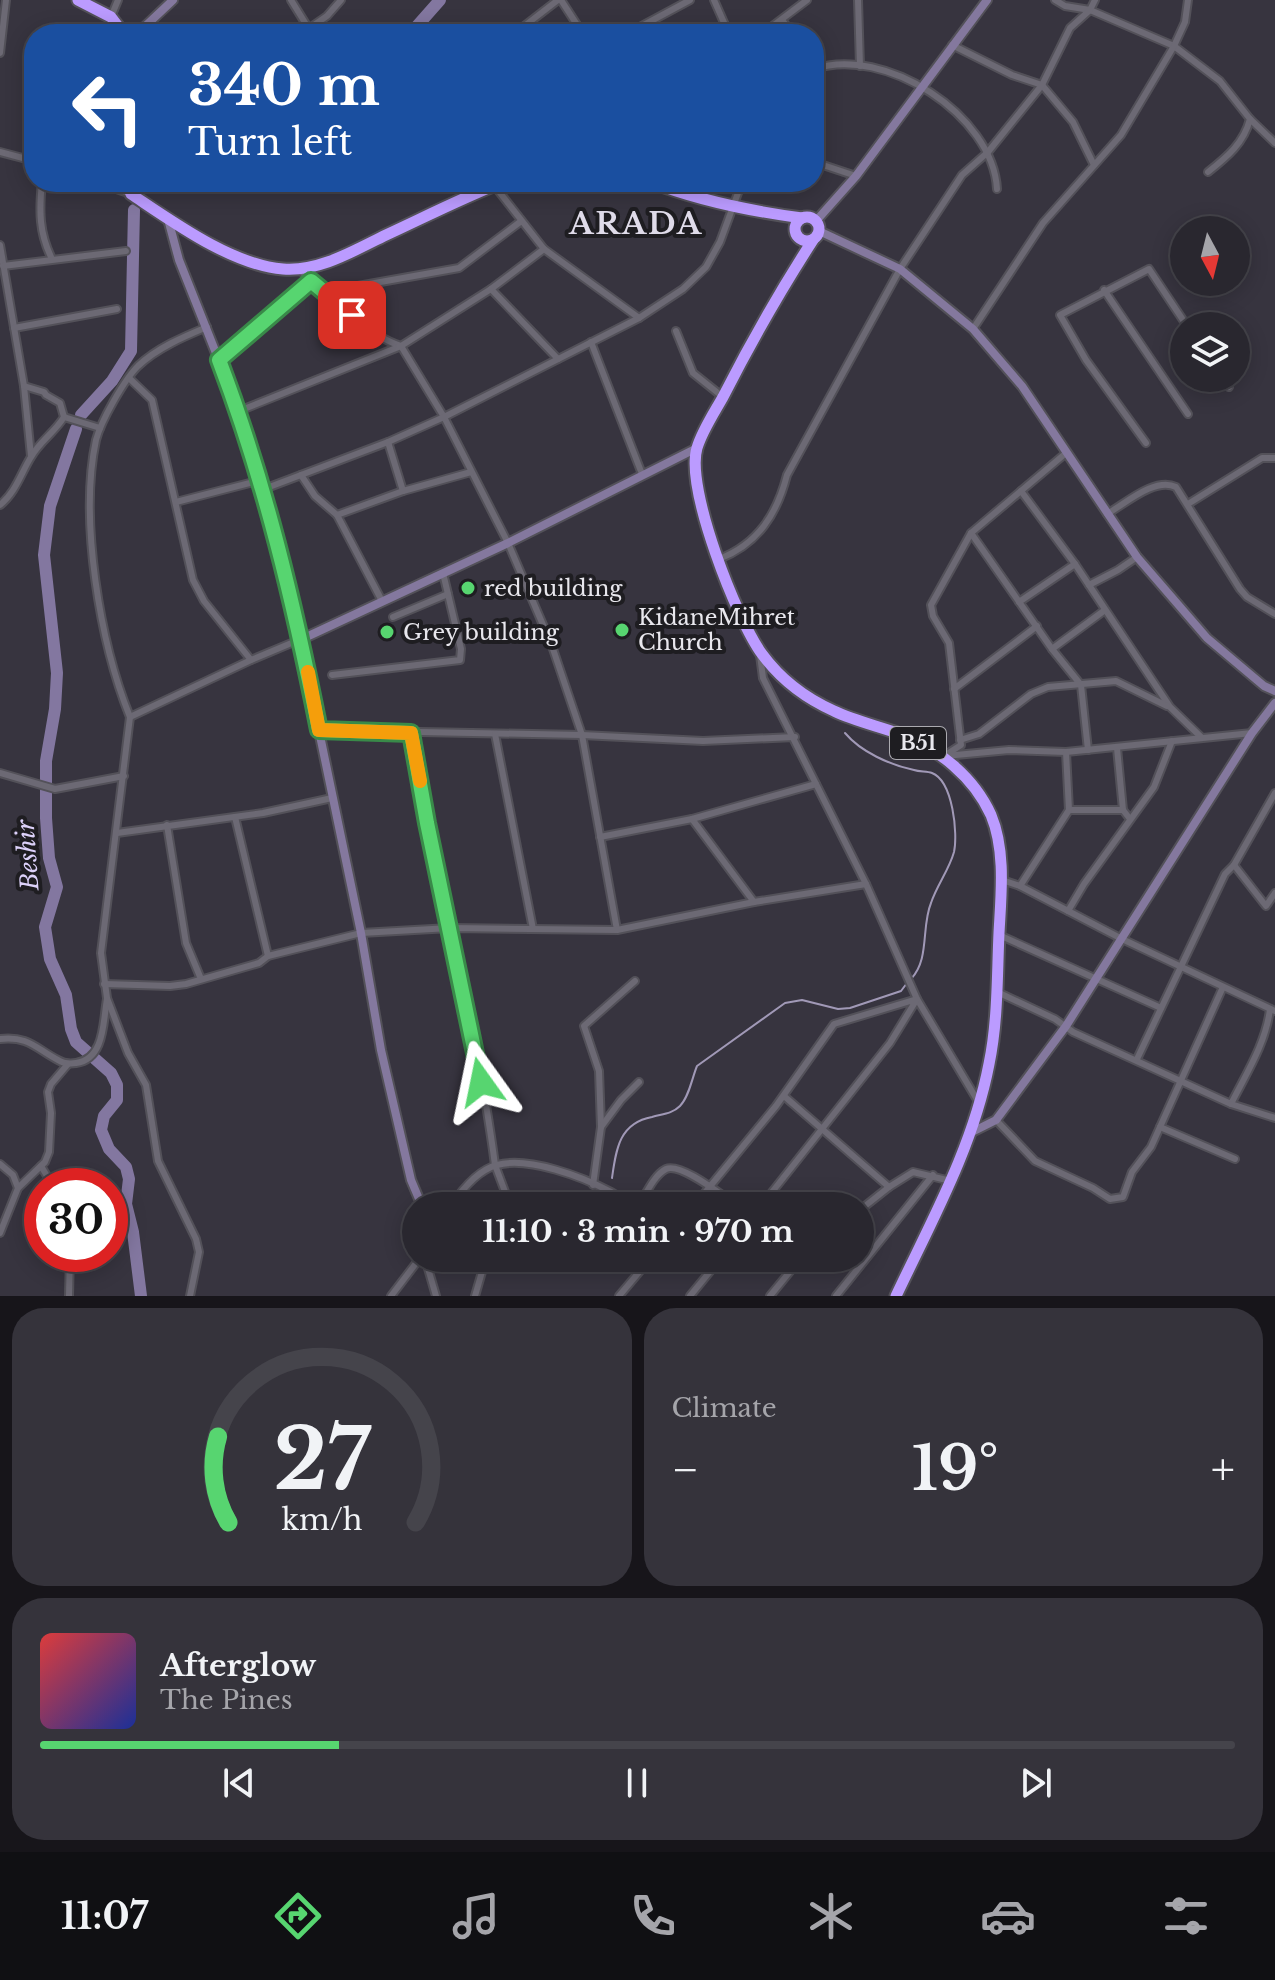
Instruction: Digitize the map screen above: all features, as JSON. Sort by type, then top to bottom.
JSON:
[{"type":"highway","points":[[78,0],[111,17],[116,24]]},
{"type":"highway","points":[[131,194],[243,259],[280,269],[300,270],[335,260],[477,192]]},
{"type":"highway","points":[[677,192],[734,207],[802,218],[816,230],[802,241],[772,214]]},
{"type":"highway","name":"B51","points":[[794,269],[796,225],[802,218]]},
{"type":"highway","name":"B51","points":[[816,230],[697,448],[694,474],[698,501],[743,618],[760,651],[785,681],[836,712],[903,735],[944,756],[978,792],[991,816],[997,836],[1002,880],[994,1032],[979,1104],[951,1181],[896,1296]]},
{"type":"main road","points":[[148,24],[173,0]]},
{"type":"main road","points":[[987,0],[816,230],[900,269],[973,329],[1022,386],[1137,557],[1207,638],[1247,673],[1275,691]]},
{"type":"main road","points":[[168,218],[179,260],[239,411],[262,484],[302,639],[361,933],[381,1050],[416,1192]]},
{"type":"main road","points":[[302,639],[508,543],[697,448]]},
{"type":"main road","points":[[970,1133],[996,1120],[1066,1026],[1252,733],[1275,703]]},
{"type":"street","points":[[0,53],[6,0]]},
{"type":"street","points":[[111,17],[118,0]]},
{"type":"street","points":[[291,0],[306,24]]},
{"type":"street","points":[[318,24],[341,0]]},
{"type":"street","points":[[528,24],[560,0],[576,24]]},
{"type":"street","points":[[646,24],[690,0]]},
{"type":"street","points":[[714,0],[725,24]]},
{"type":"street","points":[[776,24],[807,0]]},
{"type":"street","points":[[858,0],[860,66]]},
{"type":"street","points":[[1055,0],[1065,6],[1090,10],[1174,46],[1220,81],[1250,119],[1275,143]]},
{"type":"street","points":[[719,559],[759,533],[780,502],[787,475],[900,269],[962,175],[988,152],[1042,85],[1070,28],[1090,10],[1095,0]]},
{"type":"street","points":[[973,329],[1043,223],[1121,135],[1174,46],[1185,22],[1188,0]]},
{"type":"street","points":[[782,20],[785,24]]},
{"type":"street","points":[[952,45],[1012,75],[1042,85],[1073,122],[1094,165]]},
{"type":"street","points":[[824,65],[860,66],[924,87],[951,107],[988,152],[996,171],[997,189]]},
{"type":"street","points":[[1208,172],[1229,156],[1247,132],[1250,119]]},
{"type":"street","points":[[0,152],[24,158]]},
{"type":"street","points":[[824,165],[856,176]]},
{"type":"street","points":[[42,192],[42,238],[52,259]]},
{"type":"street","points":[[125,192],[131,194]]},
{"type":"street","points":[[502,192],[520,222],[544,249],[639,318]]},
{"type":"street","points":[[176,502],[301,475],[388,442],[639,318],[683,289],[706,267],[739,192]]},
{"type":"street","points":[[334,300],[358,286],[459,268],[520,222]]},
{"type":"street","points":[[0,245],[24,386],[31,456]]},
{"type":"street","points":[[239,411],[401,346],[491,289],[544,249]]},
{"type":"street","points":[[3,266],[126,251]]},
{"type":"street","points":[[1146,443],[1086,360],[1060,315],[1149,269],[1178,312]]},
{"type":"street","points":[[300,270],[387,342],[401,346],[444,417],[508,543],[552,646],[582,735],[617,930]]},
{"type":"street","points":[[219,360],[311,281]]},
{"type":"street","points":[[491,289],[558,359]]},
{"type":"street","points":[[1104,290],[1188,414]]},
{"type":"street","points":[[14,328],[117,309]]},
{"type":"street","points":[[190,1296],[199,1252],[196,1239],[158,1161],[146,1085],[128,1053],[104,984],[101,953],[130,717],[118,687],[101,613],[93,545],[92,479],[100,428],[129,378],[148,358],[175,341],[207,327]]},
{"type":"street","points":[[676,331],[693,373],[723,397]]},
{"type":"street","points":[[591,342],[642,474]]},
{"type":"street","points":[[129,378],[152,400],[193,580],[204,601],[251,660]]},
{"type":"street","points":[[0,505],[19,482],[31,456],[57,429],[64,417],[60,403],[44,392],[24,386]]},
{"type":"street","points":[[64,417],[100,428]]},
{"type":"street","points":[[388,442],[403,491]]},
{"type":"street","points":[[944,756],[961,745],[949,643],[933,616],[931,605],[971,533],[1066,453]]},
{"type":"street","points":[[1188,504],[1262,458],[1275,458]]},
{"type":"street","points":[[337,515],[403,491],[471,472]]},
{"type":"street","points":[[301,475],[315,496],[337,515],[382,601]]},
{"type":"street","points":[[1107,514],[1155,485],[1169,483],[1176,487],[1240,589],[1247,597],[1275,614]]},
{"type":"street","points":[[1021,491],[1075,564],[1170,707],[1201,737]]},
{"type":"street","points":[[971,533],[1081,685],[1088,750]]},
{"type":"street","points":[[1089,585],[1137,557]]},
{"type":"street","points":[[1019,602],[1075,564]]},
{"type":"street","points":[[332,675],[460,660],[461,649],[443,573]]},
{"type":"street","points":[[393,617],[448,594]]},
{"type":"street","points":[[1052,649],[1105,610]]},
{"type":"street","points":[[954,690],[1037,626]]},
{"type":"street","points":[[130,717],[302,639]]},
{"type":"street","points":[[760,651],[763,678],[866,884],[917,999],[979,1104]]},
{"type":"street","points":[[960,740],[979,734],[1040,689],[1116,681],[1170,707]]},
{"type":"street","points":[[319,730],[582,735],[703,741],[795,737]]},
{"type":"street","points":[[411,733],[487,1110],[495,1165],[505,1192]]},
{"type":"street","points":[[944,756],[1009,750],[1066,752],[1252,733]]},
{"type":"street","points":[[495,734],[533,929]]},
{"type":"street","points":[[1068,911],[1154,787],[1172,741]]},
{"type":"street","points":[[1117,748],[1123,810],[1130,819]]},
{"type":"street","points":[[1020,886],[1069,810],[1066,752]]},
{"type":"street","points":[[0,773],[55,789],[124,776]]},
{"type":"street","points":[[600,837],[692,819],[816,784]]},
{"type":"street","points":[[1137,1059],[1225,874],[1234,865],[1275,793]]},
{"type":"street","points":[[117,833],[235,817],[332,798]]},
{"type":"street","points":[[1069,810],[1123,810]]},
{"type":"street","points":[[235,817],[268,956]]},
{"type":"street","points":[[692,819],[754,902]]},
{"type":"street","points":[[167,825],[186,943],[201,979]]},
{"type":"street","points":[[1234,865],[1273,913]]},
{"type":"street","points":[[1002,880],[1020,886],[1122,939],[1272,1010],[1259,1047],[1231,1104]]},
{"type":"street","points":[[104,984],[170,986],[259,963],[268,956],[361,933],[450,928],[617,930],[754,902],[866,884]]},
{"type":"street","points":[[1266,906],[1275,893]]},
{"type":"street","points":[[999,935],[1161,1008]]},
{"type":"street","points":[[593,1185],[601,1127],[599,1071],[584,1026],[635,981]]},
{"type":"street","points":[[996,1120],[1035,1161],[1110,1199],[1123,1197],[1132,1172],[1151,1147],[1223,987]]},
{"type":"street","points":[[995,991],[1073,1032],[1231,1104],[1275,1118]]},
{"type":"street","points":[[0,1039],[31,1042],[56,1060],[68,1064],[83,1062],[97,1050],[107,998]]},
{"type":"street","points":[[705,1192],[784,1096],[834,1024],[917,999]]},
{"type":"street","points":[[772,1192],[890,1043],[917,999]]},
{"type":"street","points":[[0,1233],[18,1188],[47,1159],[51,1146],[48,1092],[68,1064]]},
{"type":"street","points":[[601,1127],[639,1082]]},
{"type":"street","points":[[784,1096],[889,1187]]},
{"type":"street","points":[[1160,1127],[1235,1159]]},
{"type":"street","points":[[460,1192],[495,1165],[514,1163],[544,1166],[612,1193],[630,1205],[639,1205],[655,1179],[671,1168],[686,1172],[718,1192]]},
{"type":"street","points":[[0,1164],[13,1175],[18,1188]]},
{"type":"street","points":[[874,1199],[913,1172],[951,1181]]},
{"type":"street","points":[[836,1296],[933,1175]]},
{"type":"street","points":[[69,1296],[70,1272]]},
{"type":"street","points":[[391,1296],[411,1272]]},
{"type":"street","points":[[428,1272],[436,1296]]},
{"type":"street","points":[[475,1296],[482,1272]]},
{"type":"street","points":[[619,1296],[639,1272]]},
{"type":"street","points":[[690,1296],[710,1272]]},
{"type":"street","points":[[770,1296],[790,1272]]},
{"type":"waterway","name":"Beshir","points":[[419,24],[440,0]]},
{"type":"waterway","name":"Beshir","points":[[81,415],[112,381],[131,351],[134,210]]},
{"type":"waterway","name":"Beshir","points":[[76,429],[50,506],[44,555],[57,673],[55,709],[46,761],[49,858],[57,887],[45,927],[50,959],[66,995],[76,1042],[111,1073],[117,1085],[117,1100],[104,1116],[101,1130],[109,1149],[126,1167],[129,1179],[126,1204],[133,1232],[141,1296]]},
{"type":"waterway","points":[[845,733],[859,746],[886,761],[932,773],[945,786],[949,797],[954,821],[954,852],[931,903],[921,962],[911,979]]},
{"type":"waterway","points":[[612,1178],[621,1139],[632,1125],[677,1109],[686,1098],[697,1066],[785,1003],[802,1000],[838,1009],[850,1008],[901,991],[907,983]]},
{"type":"slow traffic","points":[[308,672],[319,730],[411,733],[420,781]]},
{"type":"place","name":"red building","points":[[468,588]]},
{"type":"place","name":"KidaneMihret Church","points":[[622,630]]},
{"type":"place","name":"Grey building","points":[[387,632]]},
{"type":"district","name":"ARADA","points":[[636,224]]},
{"type":"route","points":[[352,315],[311,281],[219,360],[264,489],[302,639],[319,730],[411,733],[481,1082]]}]
